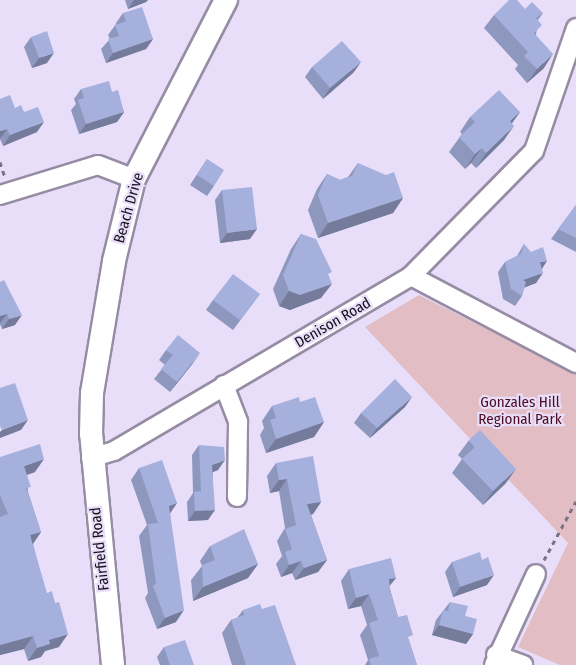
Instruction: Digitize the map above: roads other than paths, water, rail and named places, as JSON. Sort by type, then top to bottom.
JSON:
[{"type":"street","name":"Beach Drive","points":[[91,434],[92,393],[112,272],[134,179],[226,0]]},
{"type":"street","name":"Denison Road","points":[[91,458],[114,451],[411,276],[534,151],[576,28]]},
{"type":"street","points":[[0,195],[98,165],[134,179]]},
{"type":"street","points":[[411,276],[576,363]]},
{"type":"street","points":[[224,385],[238,422],[237,497]]},
{"type":"street","name":"Fairfield Road","points":[[91,434],[91,458],[113,665]]},
{"type":"street","points":[[523,665],[495,660],[536,574]]},
{"type":"park label","name":"Gonzales Hill Regional Park","points":[[520,410]]}]
